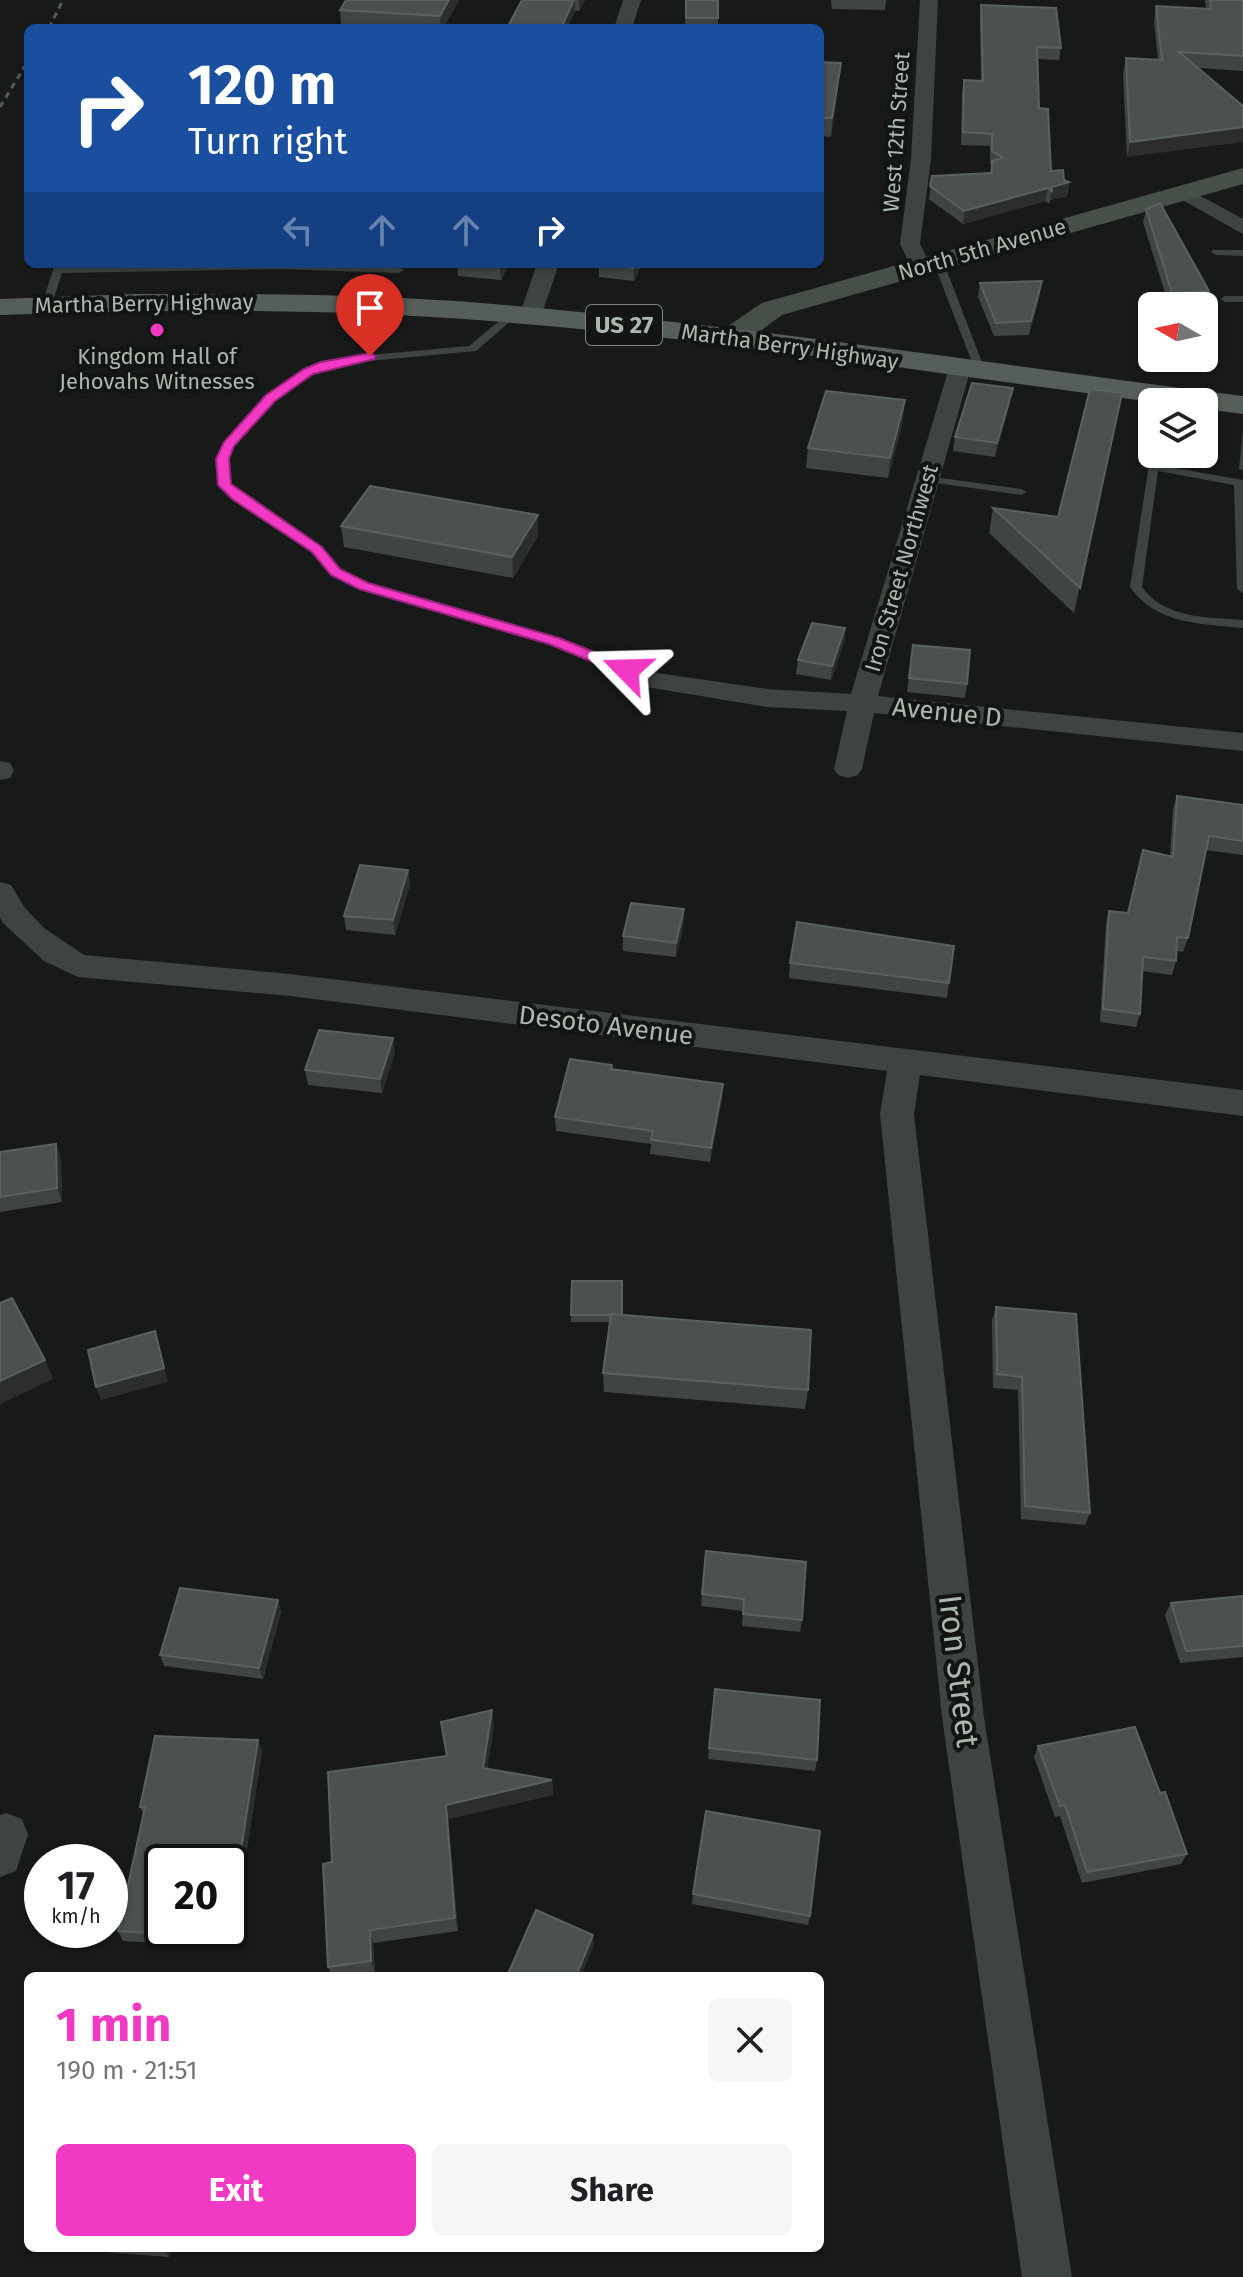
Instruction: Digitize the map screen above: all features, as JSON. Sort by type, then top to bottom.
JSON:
[{"type":"main road","name":"Martha Berry Highway","points":[[0,307],[295,302],[522,315],[970,369],[1138,394]]},
{"type":"main road","name":"Martha Berry Highway","points":[[1218,403],[1243,405]]},
{"type":"street","points":[[624,24],[632,0]]},
{"type":"street","name":"West 12th Street","points":[[929,0],[921,159],[910,244],[929,264]]},
{"type":"street","name":"North 5th Avenue","points":[[729,338],[772,309],[1243,176]]},
{"type":"street","points":[[1184,193],[1243,228]]},
{"type":"street","points":[[522,315],[546,268]]},
{"type":"street","name":"Iron Street Northwest","points":[[848,769],[862,703],[926,479],[970,369]]},
{"type":"street","name":"Avenue D","points":[[651,680],[767,698],[862,703],[1243,742]]},
{"type":"street","name":"Desoto Avenue","points":[[0,892],[53,955],[78,966],[290,985],[1243,1103]]},
{"type":"street","name":"Iron Street","points":[[905,1063],[897,1114],[963,1717],[1047,2277]]},
{"type":"lane","points":[[1216,252],[1243,253]]},
{"type":"lane","points":[[929,264],[970,369]]},
{"type":"lane","points":[[47,304],[59,268]]},
{"type":"lane","points":[[345,268],[399,270]]},
{"type":"lane","points":[[1225,299],[1243,299]]},
{"type":"lane","points":[[522,315],[472,349],[347,360],[296,378],[271,398],[228,444],[222,459],[225,485],[237,497],[317,550],[336,572],[363,586],[554,641],[651,680]]},
{"type":"lane","points":[[1153,468],[1136,587],[1141,597],[1154,608],[1174,614],[1243,624]]},
{"type":"lane","points":[[1181,468],[1240,483],[1243,589]]},
{"type":"lane","points":[[926,479],[1021,492]]},
{"type":"building","points":[[346,0],[449,0],[440,16],[340,10]]},
{"type":"building","points":[[522,0],[574,0],[563,24],[509,24]]},
{"type":"building","points":[[686,0],[718,0],[718,18],[686,18]]},
{"type":"building","points":[[1210,0],[1243,0],[1243,56],[1179,52],[1243,106],[1243,127],[1130,142],[1126,58],[1162,60],[1156,6],[1211,9]]},
{"type":"building","points":[[981,5],[1056,8],[1061,48],[1037,47],[1039,108],[1048,109],[1051,171],[1063,170],[1064,180],[1069,182],[1052,187],[1052,191],[1048,188],[964,211],[930,186],[932,176],[992,173],[992,161],[1003,158],[992,151],[992,134],[963,132],[964,80],[983,81]]},
{"type":"building","points":[[824,62],[841,63],[832,118],[824,118]]},
{"type":"building","points":[[1160,203],[1209,291],[1172,292],[1146,209]]},
{"type":"building","points":[[1042,281],[1031,321],[996,323],[980,283]]},
{"type":"building","points":[[972,383],[1013,388],[997,443],[955,437]]},
{"type":"building","points":[[1090,389],[1122,393],[1080,588],[993,508],[1058,517]]},
{"type":"building","points":[[826,391],[905,400],[890,458],[808,448]]},
{"type":"building","points":[[370,486],[538,515],[512,557],[341,526]]},
{"type":"building","points":[[812,623],[845,628],[832,666],[798,660]]},
{"type":"building","points":[[913,645],[970,650],[967,684],[909,678]]},
{"type":"building","points":[[1177,796],[1243,805],[1243,841],[1209,836],[1188,938],[1177,937],[1176,961],[1143,957],[1140,1014],[1103,1009],[1109,911],[1128,913],[1143,850],[1173,857]]},
{"type":"building","points":[[360,865],[408,870],[393,920],[344,916]]},
{"type":"building","points":[[631,903],[684,909],[676,943],[623,936]]},
{"type":"building","points":[[797,922],[954,946],[949,983],[790,963]]},
{"type":"building","points":[[319,1030],[393,1038],[380,1079],[305,1070]]},
{"type":"building","points":[[570,1059],[612,1065],[611,1069],[723,1084],[711,1148],[651,1140],[653,1131],[555,1117]]},
{"type":"building","points":[[56,1144],[57,1188],[0,1197],[0,1152]]},
{"type":"building","points":[[572,1281],[622,1281],[622,1315],[571,1315]]},
{"type":"building","points":[[12,1298],[45,1360],[0,1381],[0,1303]]},
{"type":"building","points":[[996,1307],[1076,1314],[1090,1513],[1025,1506],[1022,1377],[997,1374]]},
{"type":"building","points":[[611,1314],[811,1330],[808,1390],[603,1373]]},
{"type":"building","points":[[155,1331],[164,1368],[96,1387],[88,1350]]},
{"type":"building","points":[[706,1551],[806,1562],[802,1620],[743,1614],[744,1599],[702,1594]]},
{"type":"building","points":[[180,1588],[278,1600],[259,1668],[160,1655]]},
{"type":"building","points":[[1243,1596],[1243,1646],[1186,1651],[1171,1603]]},
{"type":"building","points":[[715,1689],[820,1700],[817,1760],[709,1748]]},
{"type":"building","points":[[492,1710],[483,1768],[552,1780],[446,1805],[455,1918],[370,1930],[371,1961],[328,1967],[323,1864],[332,1862],[328,1772],[447,1756],[441,1722]]},
{"type":"building","points":[[1135,1727],[1160,1793],[1165,1792],[1187,1854],[1087,1872],[1065,1805],[1060,1806],[1038,1746]]},
{"type":"building","points":[[155,1736],[258,1740],[242,1844],[144,1844],[144,1933],[128,1932],[128,1885],[145,1807],[140,1807]]},
{"type":"building","points":[[706,1811],[820,1831],[810,1916],[693,1894]]},
{"type":"building","points":[[536,1910],[593,1935],[578,1972],[509,1972]]},
{"type":"railway","points":[[51,24],[63,0]]},
{"type":"railway","points":[[0,107],[24,68]]},
{"type":"place","name":"Kingdom Hall of Jehovahs Witnesses","points":[[157,330]]},
{"type":"route","points":[[370,356],[325,365],[296,378],[271,398],[228,444],[222,459],[225,485],[237,497],[317,550],[336,572],[363,586],[554,641],[627,670]]}]
